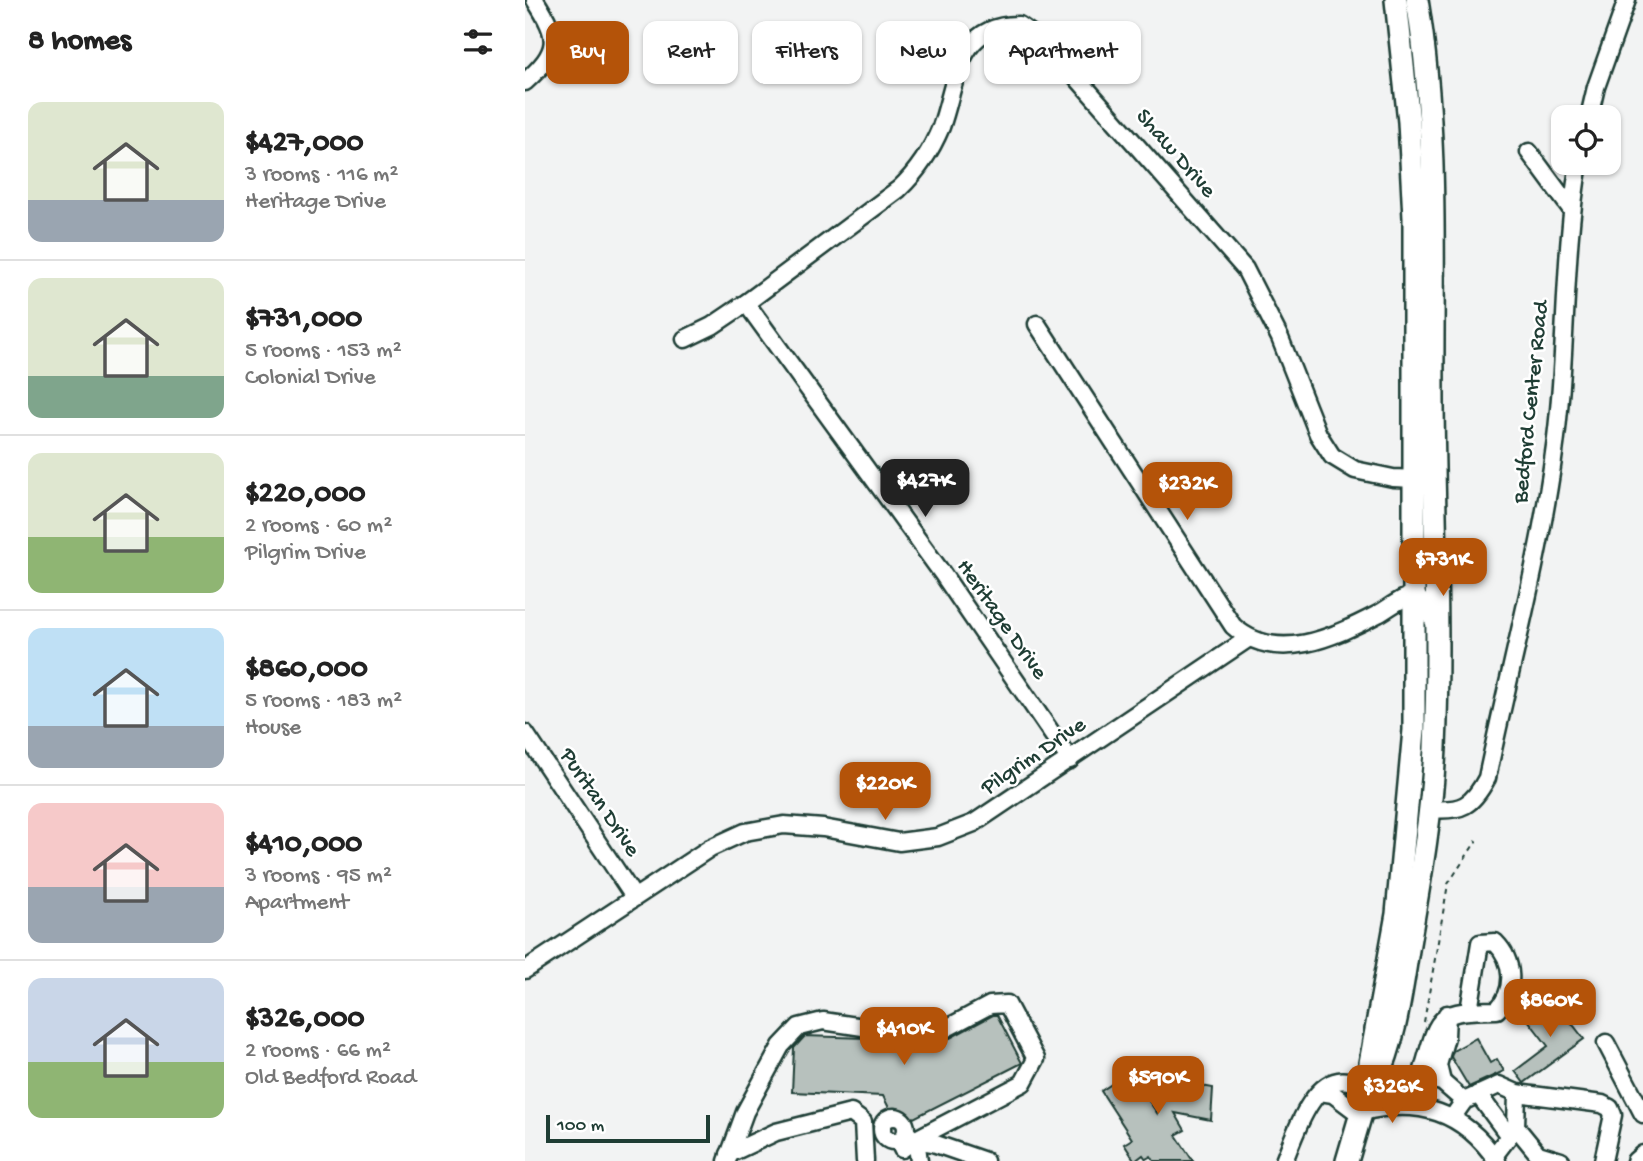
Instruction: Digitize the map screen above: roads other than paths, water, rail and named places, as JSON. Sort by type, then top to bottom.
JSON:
[{"type":"highway","points":[[1347,1161],[1368,1090],[1370,1063],[1402,880],[1426,624],[1416,594],[1413,186],[1405,72],[1395,0]]},
{"type":"highway","points":[[1368,1090],[1383,1066],[1404,975],[1429,810],[1435,748],[1426,624],[1431,139],[1427,69],[1417,0]]},
{"type":"street","points":[[525,82],[552,52],[555,38],[551,24],[535,0]]},
{"type":"street","points":[[1592,105],[1627,0]]},
{"type":"street","name":"Shaw Drive","points":[[685,339],[712,326],[746,303],[899,189],[918,171],[941,125],[959,63],[973,43],[994,28],[1019,25],[1049,46],[1245,269],[1280,338],[1318,434],[1332,456],[1355,470],[1393,478],[1416,479]]},
{"type":"street","points":[[1529,152],[1571,209]]},
{"type":"street","name":"Bedford Center Road","points":[[1429,810],[1445,811],[1469,803],[1477,797],[1486,778],[1553,460],[1562,373],[1571,209],[1577,175]]},
{"type":"street","name":"Heritage Drive","points":[[746,303],[942,573],[1070,760]]},
{"type":"street","points":[[1037,324],[1233,626],[1249,638],[1279,645],[1307,643],[1330,637],[1382,612],[1397,600],[1416,594]]},
{"type":"street","points":[[1382,612],[1397,612],[1426,624]]},
{"type":"street","name":"Pilgrim Drive","points":[[525,970],[710,848],[745,832],[784,825],[823,828],[899,842],[938,837],[974,823],[1249,638]]},
{"type":"street","name":"Puritan Drive","points":[[525,733],[634,897]]},
{"type":"street","points":[[728,1157],[745,1112],[778,1052],[799,1027],[823,1021],[930,1037],[990,1005],[1007,1004],[1036,1059],[1031,1073],[1023,1083],[905,1145]]},
{"type":"street","points":[[1469,1010],[1447,1014],[1434,1030],[1423,1070],[1431,1080],[1442,1082],[1471,1098],[1538,1154],[1561,1161]]},
{"type":"street","points":[[1606,1043],[1643,1114]]},
{"type":"street","points":[[1383,1066],[1398,1092],[1419,1107],[1452,1118],[1474,1133],[1495,1158],[1512,1132],[1517,1093]]},
{"type":"street","points":[[1284,1161],[1304,1113],[1320,1092],[1331,1084],[1348,1081],[1368,1090]]},
{"type":"street","points":[[1452,1118],[1471,1098],[1499,1085],[1517,1093],[1602,1104],[1610,1108],[1613,1115],[1603,1161]]},
{"type":"street","points":[[1320,1092],[1333,1094],[1361,1114],[1384,1107],[1419,1107]]},
{"type":"street","points":[[728,1157],[776,1132],[851,1113],[863,1122],[865,1161]]},
{"type":"street","points":[[905,1145],[933,1143],[985,1161]]},
{"type":"street","points":[[905,1145],[919,1161]]},
{"type":"street","points":[[1635,1161],[1643,1154]]}]
